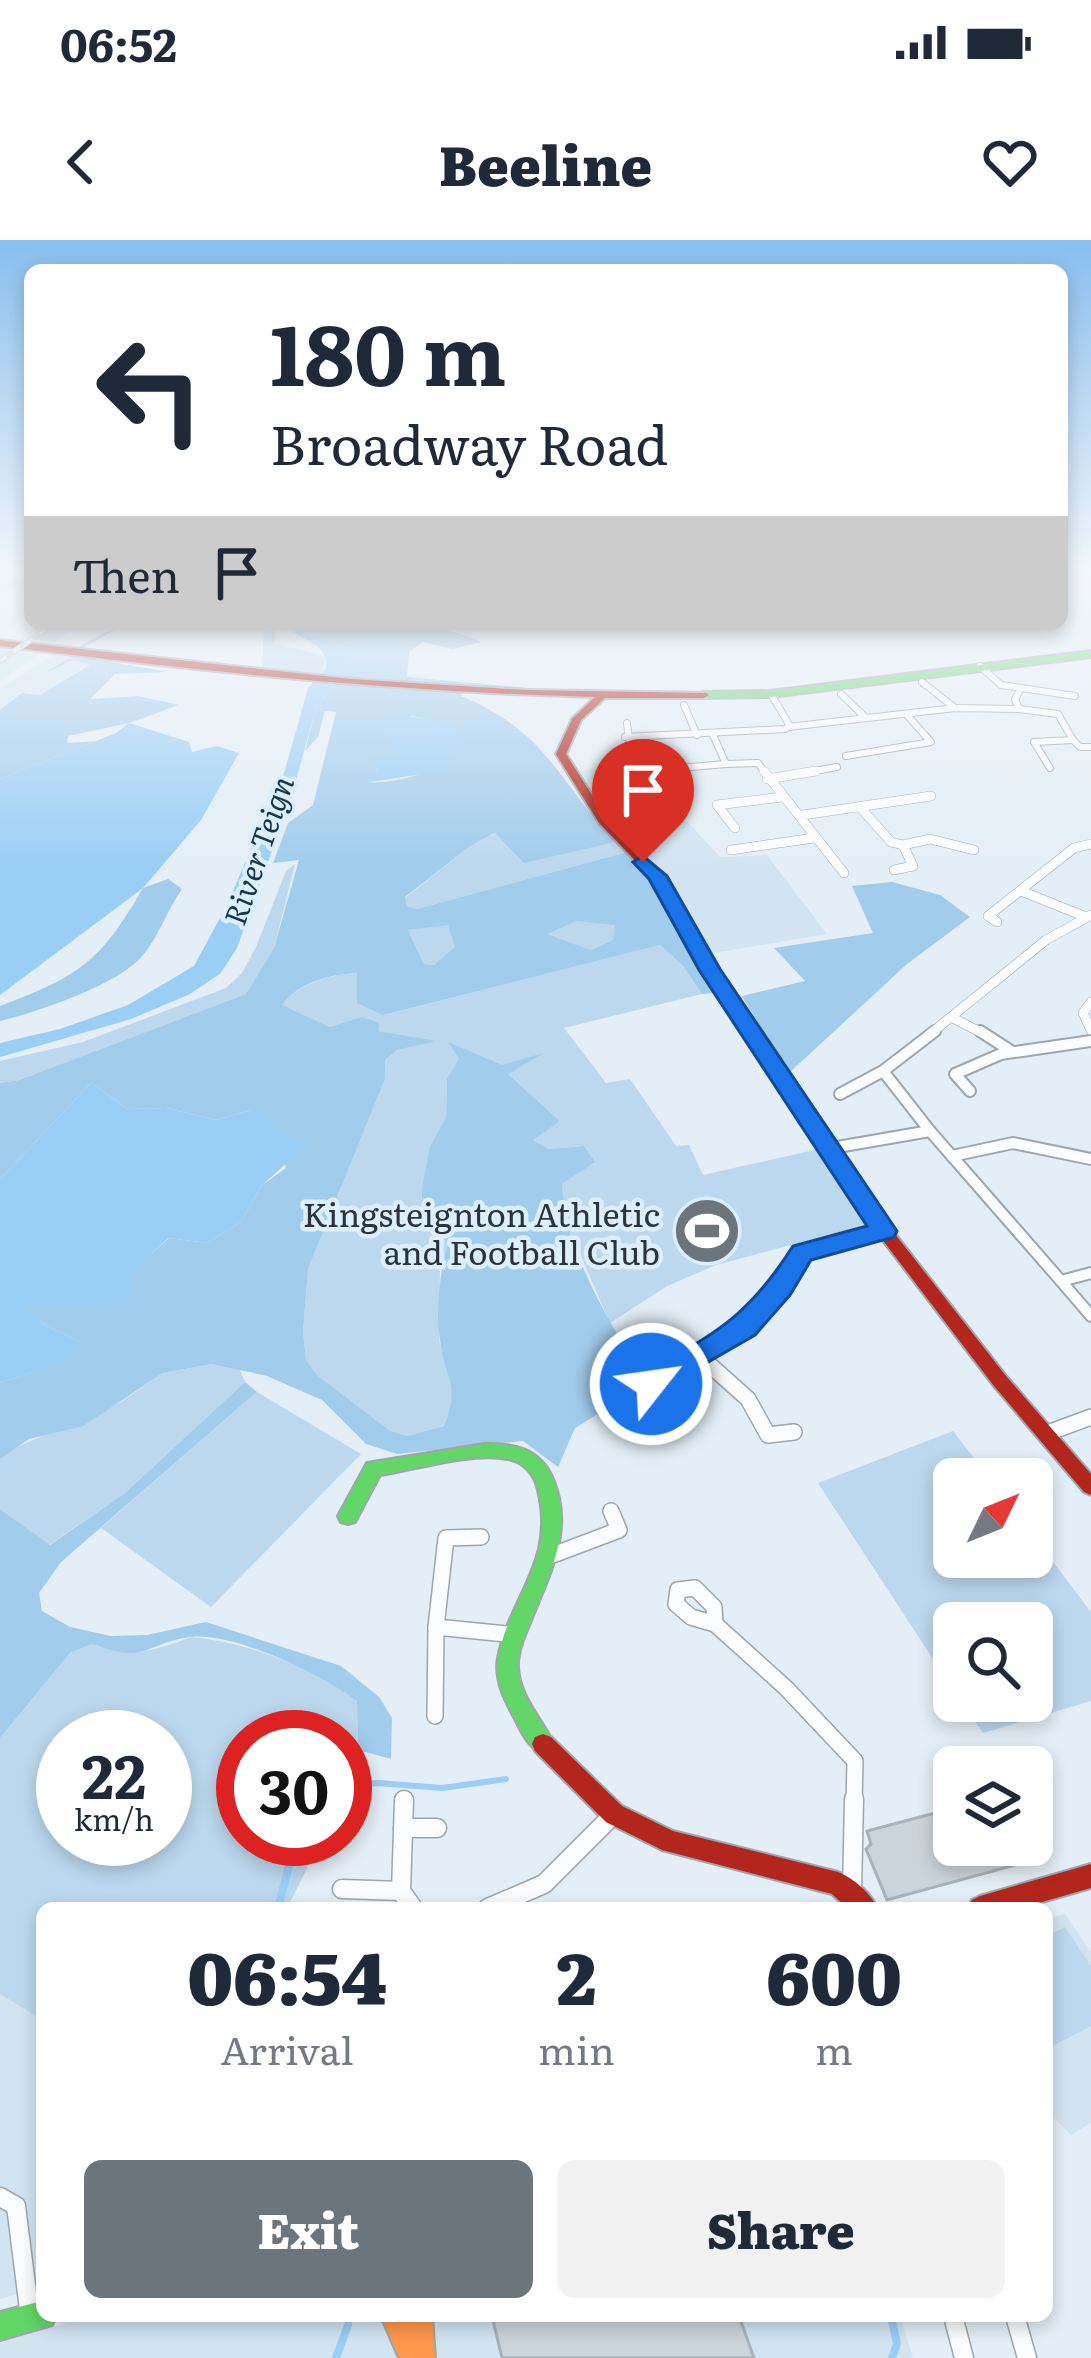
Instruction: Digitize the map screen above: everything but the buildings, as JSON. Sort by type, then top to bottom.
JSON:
[{"type":"street","points":[[219,669],[581,704],[601,697],[771,694],[959,669]]},
{"type":"street","points":[[983,669],[1001,685],[1075,696]]},
{"type":"street","points":[[908,683],[927,681],[955,708]]},
{"type":"street","points":[[1019,709],[1015,699],[1020,690]]},
{"type":"street","points":[[830,695],[845,693],[866,718]]},
{"type":"street","points":[[771,694],[788,727]]},
{"type":"street","points":[[581,704],[561,754],[580,791],[657,876],[710,970],[884,1231],[1091,1487]]},
{"type":"street","points":[[672,704],[695,705]]},
{"type":"street","points":[[684,705],[697,735]]},
{"type":"street","points":[[625,737],[713,734],[955,708],[1019,709],[1058,714],[1073,740],[1080,747],[1091,747]]},
{"type":"street","points":[[846,756],[931,742],[926,730],[907,715]]},
{"type":"street","points":[[627,723],[625,737],[632,762]]},
{"type":"street","points":[[713,734],[726,764]]},
{"type":"street","points":[[1049,768],[1034,742],[1073,740]]},
{"type":"street","points":[[645,771],[758,763],[844,873]]},
{"type":"street","points":[[766,779],[837,767]]},
{"type":"street","points":[[802,817],[931,796]]},
{"type":"street","points":[[735,828],[717,806],[782,797]]},
{"type":"street","points":[[860,808],[891,842],[903,845],[930,839],[974,850]]},
{"type":"street","points":[[730,850],[814,838]]},
{"type":"street","points":[[998,922],[988,916],[1074,848],[1089,842]]},
{"type":"street","points":[[894,870],[913,866],[903,845]]},
{"type":"street","points":[[1022,891],[1089,916]]},
{"type":"street","points":[[840,1094],[883,1071],[1046,940],[1089,916]]},
{"type":"street","points":[[1091,1001],[1083,1013],[1091,1030]]},
{"type":"street","points":[[953,1018],[973,1023],[988,1041],[1012,1051]]},
{"type":"street","points":[[970,1091],[955,1074],[962,1067],[1012,1051],[1091,1041]]},
{"type":"street","points":[[883,1071],[930,1132],[1091,1316]]},
{"type":"street","points":[[826,1149],[930,1132]]},
{"type":"street","points":[[952,1156],[1013,1144],[1091,1159]]},
{"type":"street","points":[[651,1384],[754,1320],[802,1253],[884,1231]]},
{"type":"street","points":[[1061,1281],[1091,1273]]},
{"type":"street","points":[[700,1356],[748,1399],[768,1436],[794,1432]]},
{"type":"street","points":[[1045,1434],[1091,1418]]},
{"type":"street","points":[[348,1516],[374,1468],[509,1451],[532,1460],[545,1480],[555,1522],[550,1556],[507,1664],[525,1720],[558,1763],[614,1814],[670,1842],[838,1884],[860,1902]]},
{"type":"street","points":[[550,1556],[619,1529],[611,1511]]},
{"type":"street","points":[[435,1716],[436,1628],[446,1538],[481,1537]]},
{"type":"street","points":[[715,1624],[856,1761],[852,1892]]},
{"type":"street","points":[[436,1628],[516,1635]]},
{"type":"street","points":[[404,1800],[401,1891],[409,1902]]},
{"type":"street","points":[[513,1902],[526,1899],[562,1873],[614,1814]]},
{"type":"street","points":[[403,1828],[436,1828]]},
{"type":"street","points":[[1001,1902],[1091,1876]]},
{"type":"street","points":[[342,1889],[401,1891]]},
{"type":"street","points":[[0,2197],[16,2206],[36,2317],[0,2326]]},
{"type":"street","points":[[398,2322],[417,2358]]},
{"type":"street","points":[[417,2358],[418,2322]]},
{"type":"street","points":[[955,2322],[964,2358]]},
{"type":"street","points":[[1017,2322],[1027,2358]]},
{"type":"shaded area","points":[[0,669],[17,669],[0,681]]},
{"type":"shaded area","points":[[32,669],[53,669],[44,675],[56,669],[85,669],[40,695],[22,693],[0,710],[0,689]]},
{"type":"shaded area","points":[[84,669],[150,669],[167,672],[115,674],[90,699],[138,696],[179,705],[129,723],[68,736],[67,743],[96,741],[0,779],[0,710],[22,693],[40,695]]},
{"type":"shaded area","points":[[262,669],[323,669],[320,677],[262,673]]},
{"type":"shaded area","points":[[346,669],[408,669],[407,677],[551,690],[465,688],[461,696],[490,710],[532,741],[615,842],[524,863],[495,833],[469,847],[405,897],[407,906],[417,909],[627,852],[659,886],[715,993],[702,994],[683,966],[660,945],[383,1015],[357,1003],[357,973],[315,981],[289,997],[282,1005],[330,1027],[362,1017],[379,1023],[378,1031],[436,1041],[397,1050],[385,1060],[385,1079],[308,1269],[303,1331],[306,1360],[317,1375],[389,1430],[407,1436],[444,1426],[452,1391],[440,1340],[438,1304],[448,1242],[422,1224],[422,1188],[430,1146],[446,1117],[447,1078],[459,1059],[448,1042],[502,1065],[544,1053],[508,1074],[560,1121],[533,1140],[549,1149],[584,1146],[595,1162],[562,1184],[565,1210],[591,1285],[644,1378],[633,1421],[596,1415],[575,1428],[558,1467],[523,1441],[397,1454],[366,1444],[322,1400],[267,1376],[212,1364],[163,1373],[83,1426],[29,1439],[0,1459],[0,1383],[68,1360],[79,1341],[44,1325],[22,1305],[64,1299],[101,1286],[169,1238],[207,1243],[241,1222],[261,1186],[286,1168],[271,1129],[252,1110],[215,1120],[166,1108],[128,1109],[91,1083],[0,1179],[0,1083],[19,1080],[246,994],[274,948],[299,860],[273,863],[288,823],[313,805],[336,712],[325,711],[318,737],[305,751],[316,708]],"holes":[[[412,716],[427,719],[449,754],[443,762],[399,780],[366,782],[378,771],[371,760],[381,761],[393,751],[382,721]],[[577,921],[615,925],[613,940],[591,950],[547,934]],[[448,925],[455,947],[434,965],[424,964],[408,930]]]},
{"type":"shaded area","points":[[635,766],[720,857],[767,855],[827,934],[708,954],[677,891],[591,800],[580,771]]},
{"type":"shaded area","points":[[496,833],[590,847],[615,842],[627,852],[417,909],[407,906],[405,898],[469,847]]},
{"type":"shaded area","points":[[295,864],[274,948],[246,994],[19,1080],[0,1083],[0,1061],[83,1042],[226,988],[242,973],[286,871]]},
{"type":"shaded area","points":[[168,879],[182,889],[149,947],[133,965],[77,995],[0,1021],[0,1006],[85,964],[114,933],[143,888]]},
{"type":"shaded area","points":[[892,882],[940,895],[970,917],[907,964],[788,1074],[742,996],[805,981],[774,948],[873,933],[852,886]]},
{"type":"shaded area","points":[[577,921],[616,924],[613,940],[591,950],[546,934]]},
{"type":"shaded area","points":[[448,924],[456,948],[434,965],[424,964],[408,930]]},
{"type":"shaded area","points":[[660,945],[683,966],[702,994],[564,1028],[606,1083],[630,1079],[676,1146],[689,1145],[703,1175],[819,1149],[873,1223],[716,1265],[667,1286],[610,1323],[564,1217],[562,1184],[594,1162],[584,1146],[548,1149],[532,1139],[560,1121],[507,1073],[537,1056],[502,1066],[450,1045],[459,1059],[447,1078],[446,1117],[430,1146],[448,1242],[440,1271],[439,1340],[455,1398],[444,1426],[407,1436],[389,1430],[317,1375],[306,1360],[303,1331],[308,1269],[385,1079],[385,1060],[397,1050],[430,1041],[378,1031],[362,1018],[330,1027],[281,1005],[316,981],[358,973],[384,1015]]},
{"type":"shaded area","points":[[212,1364],[238,1366],[245,1382],[125,1493],[49,1545],[0,1509],[0,1459],[10,1450],[121,1402],[163,1373]]},
{"type":"shaded area","points":[[245,1382],[257,1392],[61,1562],[39,1593],[42,1611],[70,1627],[111,1636],[147,1635],[206,1622],[341,1666],[379,1697],[392,1718],[391,1759],[372,1754],[372,1710],[357,1710],[357,1701],[278,1657],[209,1637],[176,1640],[136,1653],[92,1644],[70,1653],[0,1738],[0,1509],[50,1545],[125,1493]]},
{"type":"shaded area","points":[[257,1392],[361,1454],[211,1607],[101,1528]]},
{"type":"shaded area","points":[[953,1431],[974,1458],[933,1458],[933,1578],[1053,1578],[1053,1562],[1091,1612],[1091,1701],[1053,1712],[1053,1602],[933,1602],[933,1659],[818,1483]]},
{"type":"shaded area","points":[[191,1637],[257,1651],[339,1688],[357,1700],[357,1710],[216,1710],[216,1866],[308,1866],[290,1902],[36,1902],[36,2016],[0,1994],[0,1738],[70,1653],[92,1644],[130,1652]]},
{"type":"shaded area","points":[[975,1722],[1020,1722],[983,1733]]},
{"type":"shaded area","points":[[1065,1914],[1091,1952],[1091,2123],[1071,2135],[1053,2117],[1053,1917]]},
{"type":"shaded area","points":[[1065,1927],[1091,1966],[1091,2026],[1053,2046],[1053,1933]]},
{"type":"shaded area","points":[[0,1994],[36,2016],[36,2288],[0,2299]]},
{"type":"shaded area","points":[[70,2322],[902,2322],[913,2358],[0,2358],[0,2340]]},
{"type":"water","name":"River Teign","points":[[325,669],[346,669],[316,708],[291,798],[237,948],[220,974],[188,995],[131,1019],[0,1057],[0,1043],[60,1029],[128,1005],[194,966],[227,905],[285,770],[308,688]]},
{"type":"water","points":[[398,715],[452,722],[470,743],[449,754],[443,771],[363,783],[378,771],[370,759],[381,760],[392,751],[381,720]]},
{"type":"water","points":[[129,723],[189,742],[192,752],[217,746],[239,753],[201,820],[143,888],[0,995],[0,779],[116,733]]},
{"type":"water","points":[[91,1083],[128,1109],[166,1108],[215,1120],[252,1110],[268,1115],[272,1129],[309,1143],[261,1186],[241,1222],[207,1243],[168,1238],[134,1270],[128,1304],[24,1306],[44,1325],[79,1341],[69,1360],[0,1383],[0,1179]]},
{"type":"waterway","points":[[372,1784],[442,1788],[506,1779]]},
{"type":"waterway","points":[[280,1902],[289,1866]]},
{"type":"waterway","points":[[892,2322],[897,2344],[892,2358]]},
{"type":"waterway","points":[[336,2358],[348,2325]]},
{"type":"traffic: fast","points":[[704,695],[771,694],[972,669]]},
{"type":"traffic: fast","points":[[348,1516],[374,1468],[501,1451],[520,1454],[536,1466],[548,1491],[551,1541],[540,1580],[514,1637],[508,1670],[518,1704],[543,1744]]},
{"type":"traffic: fast","points":[[0,2326],[36,2317]]},
{"type":"traffic: slow","points":[[398,2322],[413,2358]]},
{"type":"traffic: slow","points":[[418,2322],[421,2358]]},
{"type":"traffic: jam","points":[[222,669],[527,693],[704,695]]},
{"type":"traffic: jam","points":[[601,697],[577,719],[561,754],[603,821],[657,876],[710,970],[778,1068],[854,1192],[1000,1381],[1091,1487]]},
{"type":"traffic: jam","points":[[543,1744],[614,1814],[670,1842],[838,1884],[858,1902]]},
{"type":"traffic: jam","points":[[1001,1902],[1091,1876]]},
{"type":"place","name":"Kingsteignton Athletic and Football Club","points":[[707,1231]]},
{"type":"route","points":[[643,862],[657,876],[733,1006],[884,1231],[802,1253],[780,1288],[745,1328],[651,1384]]}]
